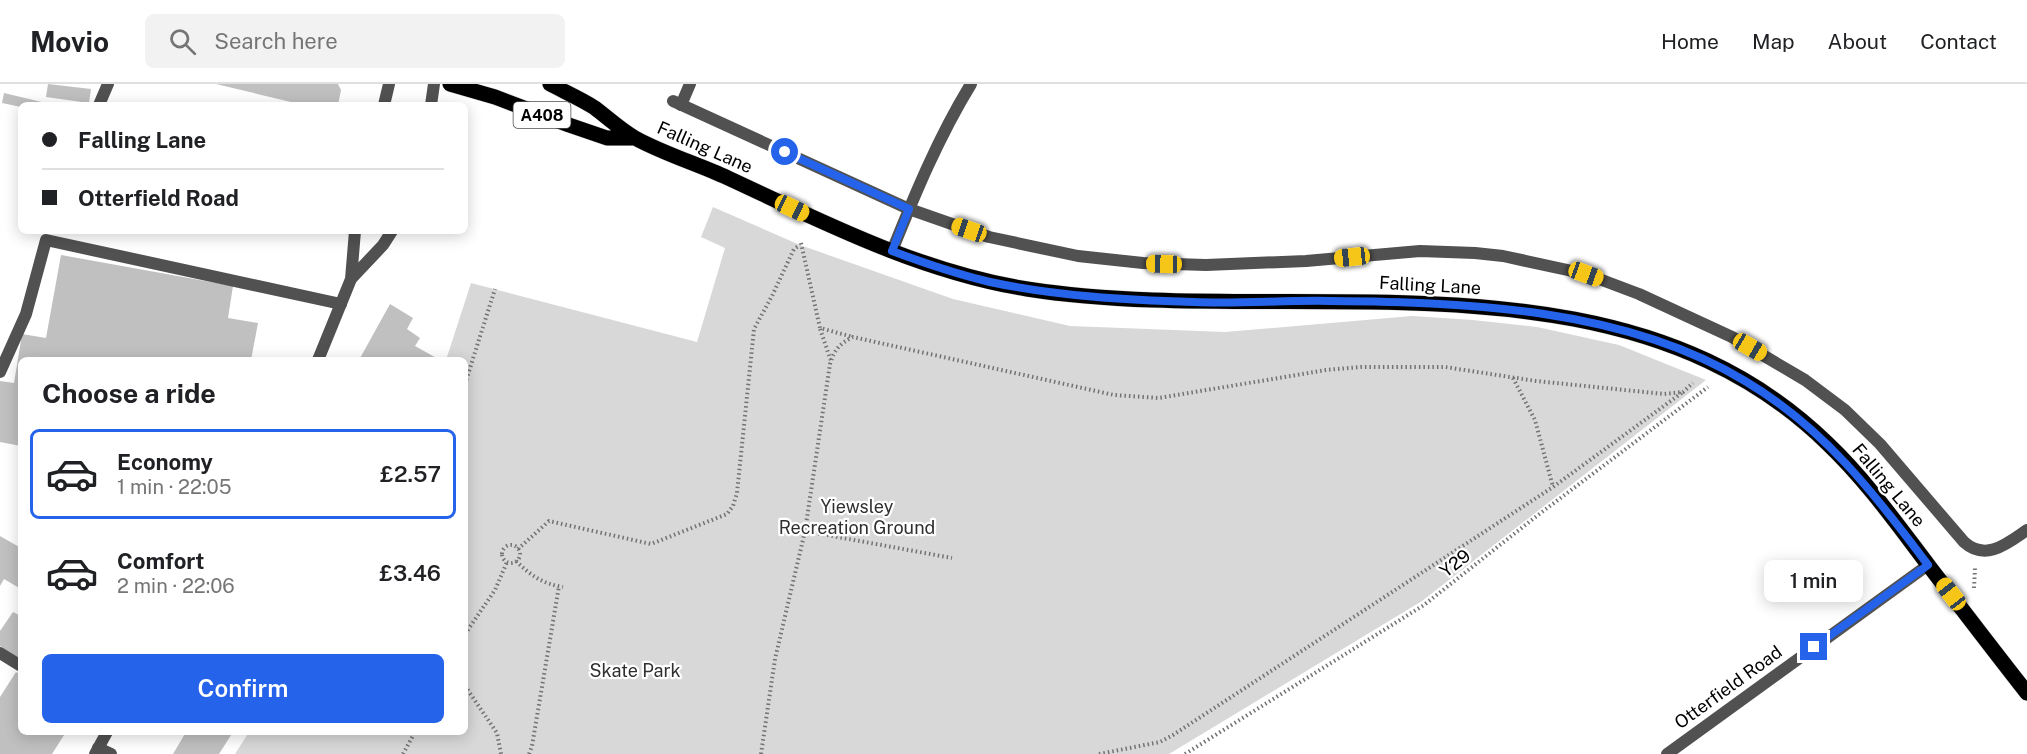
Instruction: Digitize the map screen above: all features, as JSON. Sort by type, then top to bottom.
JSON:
[{"type":"main road","name":"Falling Lane","points":[[450,84],[495,97],[608,138],[635,138]]},
{"type":"main road","name":"Falling Lane","points":[[550,84],[593,107],[635,138],[892,251],[944,270],[990,282],[1077,295],[1194,302],[1394,302],[1466,306],[1539,314],[1640,335],[1721,368],[1778,403],[1828,443],[1879,501],[2027,693]]},
{"type":"street","points":[[100,102],[108,84]]},
{"type":"street","points":[[385,102],[389,84]]},
{"type":"street","points":[[431,102],[434,84]]},
{"type":"street","name":"Falling Lane","points":[[690,84],[677,103],[909,209],[989,237],[1078,256],[1143,263],[1206,265],[1306,261],[1420,251],[1503,256],[1586,274],[1639,294],[1732,337],[1805,380],[1845,410],[1880,444],[1973,549],[1995,550],[2027,530]]},
{"type":"street","points":[[892,251],[956,109],[972,84]]},
{"type":"street","points":[[319,357],[351,279],[355,234]]},
{"type":"street","points":[[351,279],[383,245],[390,234]]},
{"type":"street","points":[[0,372],[26,314],[46,240],[340,304]]},
{"type":"street","name":"Otterfield Road","points":[[1667,754],[1928,565]]},
{"type":"street","points":[[0,653],[18,664]]},
{"type":"street","points":[[105,735],[96,751],[111,754]]},
{"type":"path","points":[[518,549],[549,521],[651,544],[727,514],[733,506],[737,493],[754,329],[794,249],[800,244],[811,217]]},
{"type":"path","points":[[800,244],[820,328],[831,361]]},
{"type":"path","points":[[468,374],[495,289]]},
{"type":"path","points":[[820,328],[1114,395],[1136,398],[1159,398],[1326,370],[1361,367],[1445,367],[1664,394],[1683,392]]},
{"type":"path","points":[[761,754],[775,660],[805,531],[831,361],[835,350],[853,337]]},
{"type":"path","points":[[1099,754],[1160,742],[1173,735],[1553,487],[1683,392],[1721,368]]},
{"type":"path","name":"Y29","points":[[1185,754],[1424,605],[1721,368]]},
{"type":"path","points":[[1513,377],[1535,420],[1553,487]]},
{"type":"path","points":[[805,531],[952,558]]},
{"type":"path","points":[[507,562],[502,555],[503,549],[511,545],[518,549],[520,554],[516,561]]},
{"type":"path","points":[[507,562],[516,561]]},
{"type":"path","points":[[516,561],[527,573],[541,581],[561,587],[529,754]]},
{"type":"path","points":[[468,630],[495,590],[507,562]]},
{"type":"path","points":[[468,690],[497,733],[501,754]]},
{"type":"path","points":[[404,754],[414,735]]},
{"type":"green space","name":"Yiewsley Recreation Ground","points":[[713,207],[800,245],[953,299],[1070,326],[1225,332],[1412,316],[1473,320],[1537,327],[1619,345],[1706,380],[1422,601],[1169,754],[235,754],[247,735],[468,735],[468,357],[447,357],[471,283],[697,342],[725,248],[701,237]]},
{"type":"building","points":[[48,84],[91,89],[89,102],[46,97]]},
{"type":"building","points":[[216,84],[338,84],[341,90],[339,102],[291,102]]},
{"type":"building","points":[[4,93],[42,102],[18,102],[18,106],[2,103]]},
{"type":"building","points":[[61,255],[233,286],[228,318],[258,323],[252,357],[18,357],[22,334],[46,338]]},
{"type":"building","points":[[390,304],[413,318],[407,329],[420,338],[415,346],[435,357],[361,357]]},
{"type":"building","points":[[18,358],[18,445],[0,442],[0,381],[14,383]]},
{"type":"building","points":[[0,536],[18,546],[18,587],[4,579],[0,586]]},
{"type":"building","points":[[13,612],[18,614],[18,658],[0,646],[0,631]]},
{"type":"building","points":[[16,672],[18,673],[18,735],[64,735],[52,754],[0,754],[0,697]]},
{"type":"building","points":[[184,735],[231,735],[219,754],[173,754]]},
{"type":"route","points":[[785,152],[909,209],[892,251],[944,270],[990,282],[1077,295],[1194,302],[1394,302],[1466,306],[1539,314],[1640,335],[1715,365],[1778,403],[1828,443],[1879,501],[1928,565],[1814,647]]},
{"type":"park label","name":"Skate Park","points":[[635,670]]}]
